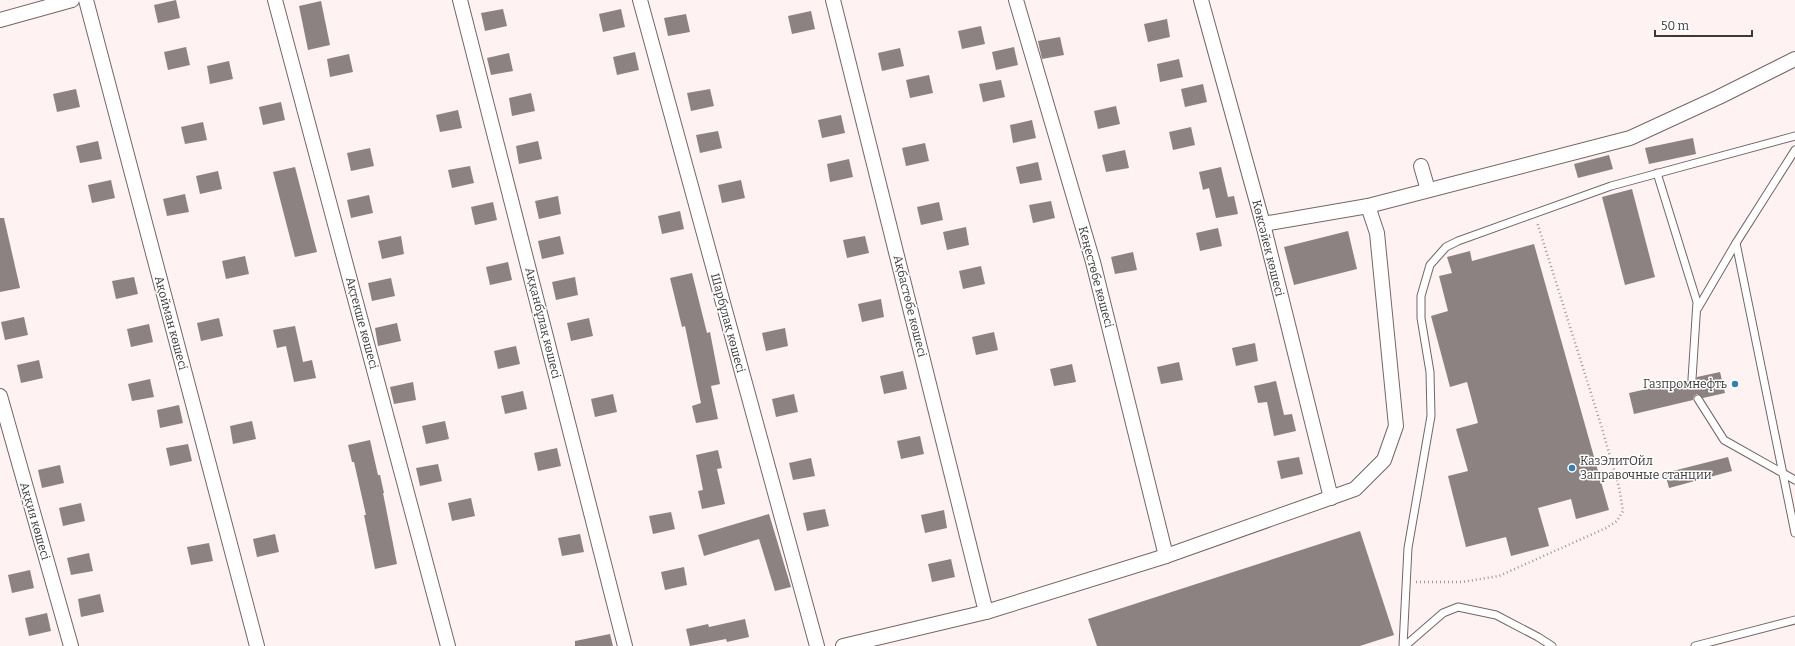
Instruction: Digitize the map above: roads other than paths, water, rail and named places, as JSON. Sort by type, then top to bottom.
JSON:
[{"type":"street","points":[[0,20],[72,0]]},
{"type":"street","name":"Ақойман көшесі","points":[[86,0],[257,646]]},
{"type":"street","name":"Ақтекше көшесі","points":[[275,0],[448,646]]},
{"type":"street","name":"Аққанбұлақ көшесі","points":[[460,0],[626,646]]},
{"type":"street","name":"Шарбұлақ көшесі","points":[[640,0],[817,646]]},
{"type":"street","name":"Ақбастөбе көшесі","points":[[833,0],[986,612]]},
{"type":"street","name":"Кеңестөбе көшесі","points":[[1016,0],[1093,262],[1166,556]]},
{"type":"street","name":"Көксәйек көшесі","points":[[1201,0],[1263,224],[1330,498]]},
{"type":"street","points":[[1263,224],[1368,206],[1630,138],[1719,97],[1795,59]]},
{"type":"street","points":[[1421,166],[1428,190]]},
{"type":"street","points":[[842,646],[986,612],[1166,556],[1355,489],[1384,460],[1396,426],[1376,234],[1368,206]]},
{"type":"street","name":"Аққия көшесі","points":[[0,396],[71,646]]},
{"type":"lane","points":[[1404,646],[1408,548],[1431,416],[1430,372],[1421,318],[1421,296],[1430,265],[1446,247],[1494,227],[1535,214],[1611,186],[1795,136]]},
{"type":"lane","points":[[1698,308],[1736,243],[1795,150]]},
{"type":"lane","points":[[1657,173],[1698,308],[1692,379]]},
{"type":"lane","points":[[1736,243],[1795,533]]},
{"type":"lane","points":[[1698,399],[1724,440],[1795,480]]},
{"type":"lane","points":[[1404,646],[1443,613],[1458,607],[1496,615],[1552,646]]},
{"type":"lane","points":[[1695,646],[1795,620]]},
{"type":"place","name":"Газпромнефть","points":[[1735,384]]},
{"type":"place","name":"КазЭлитОйл Заправочные станции","points":[[1572,468]]}]
